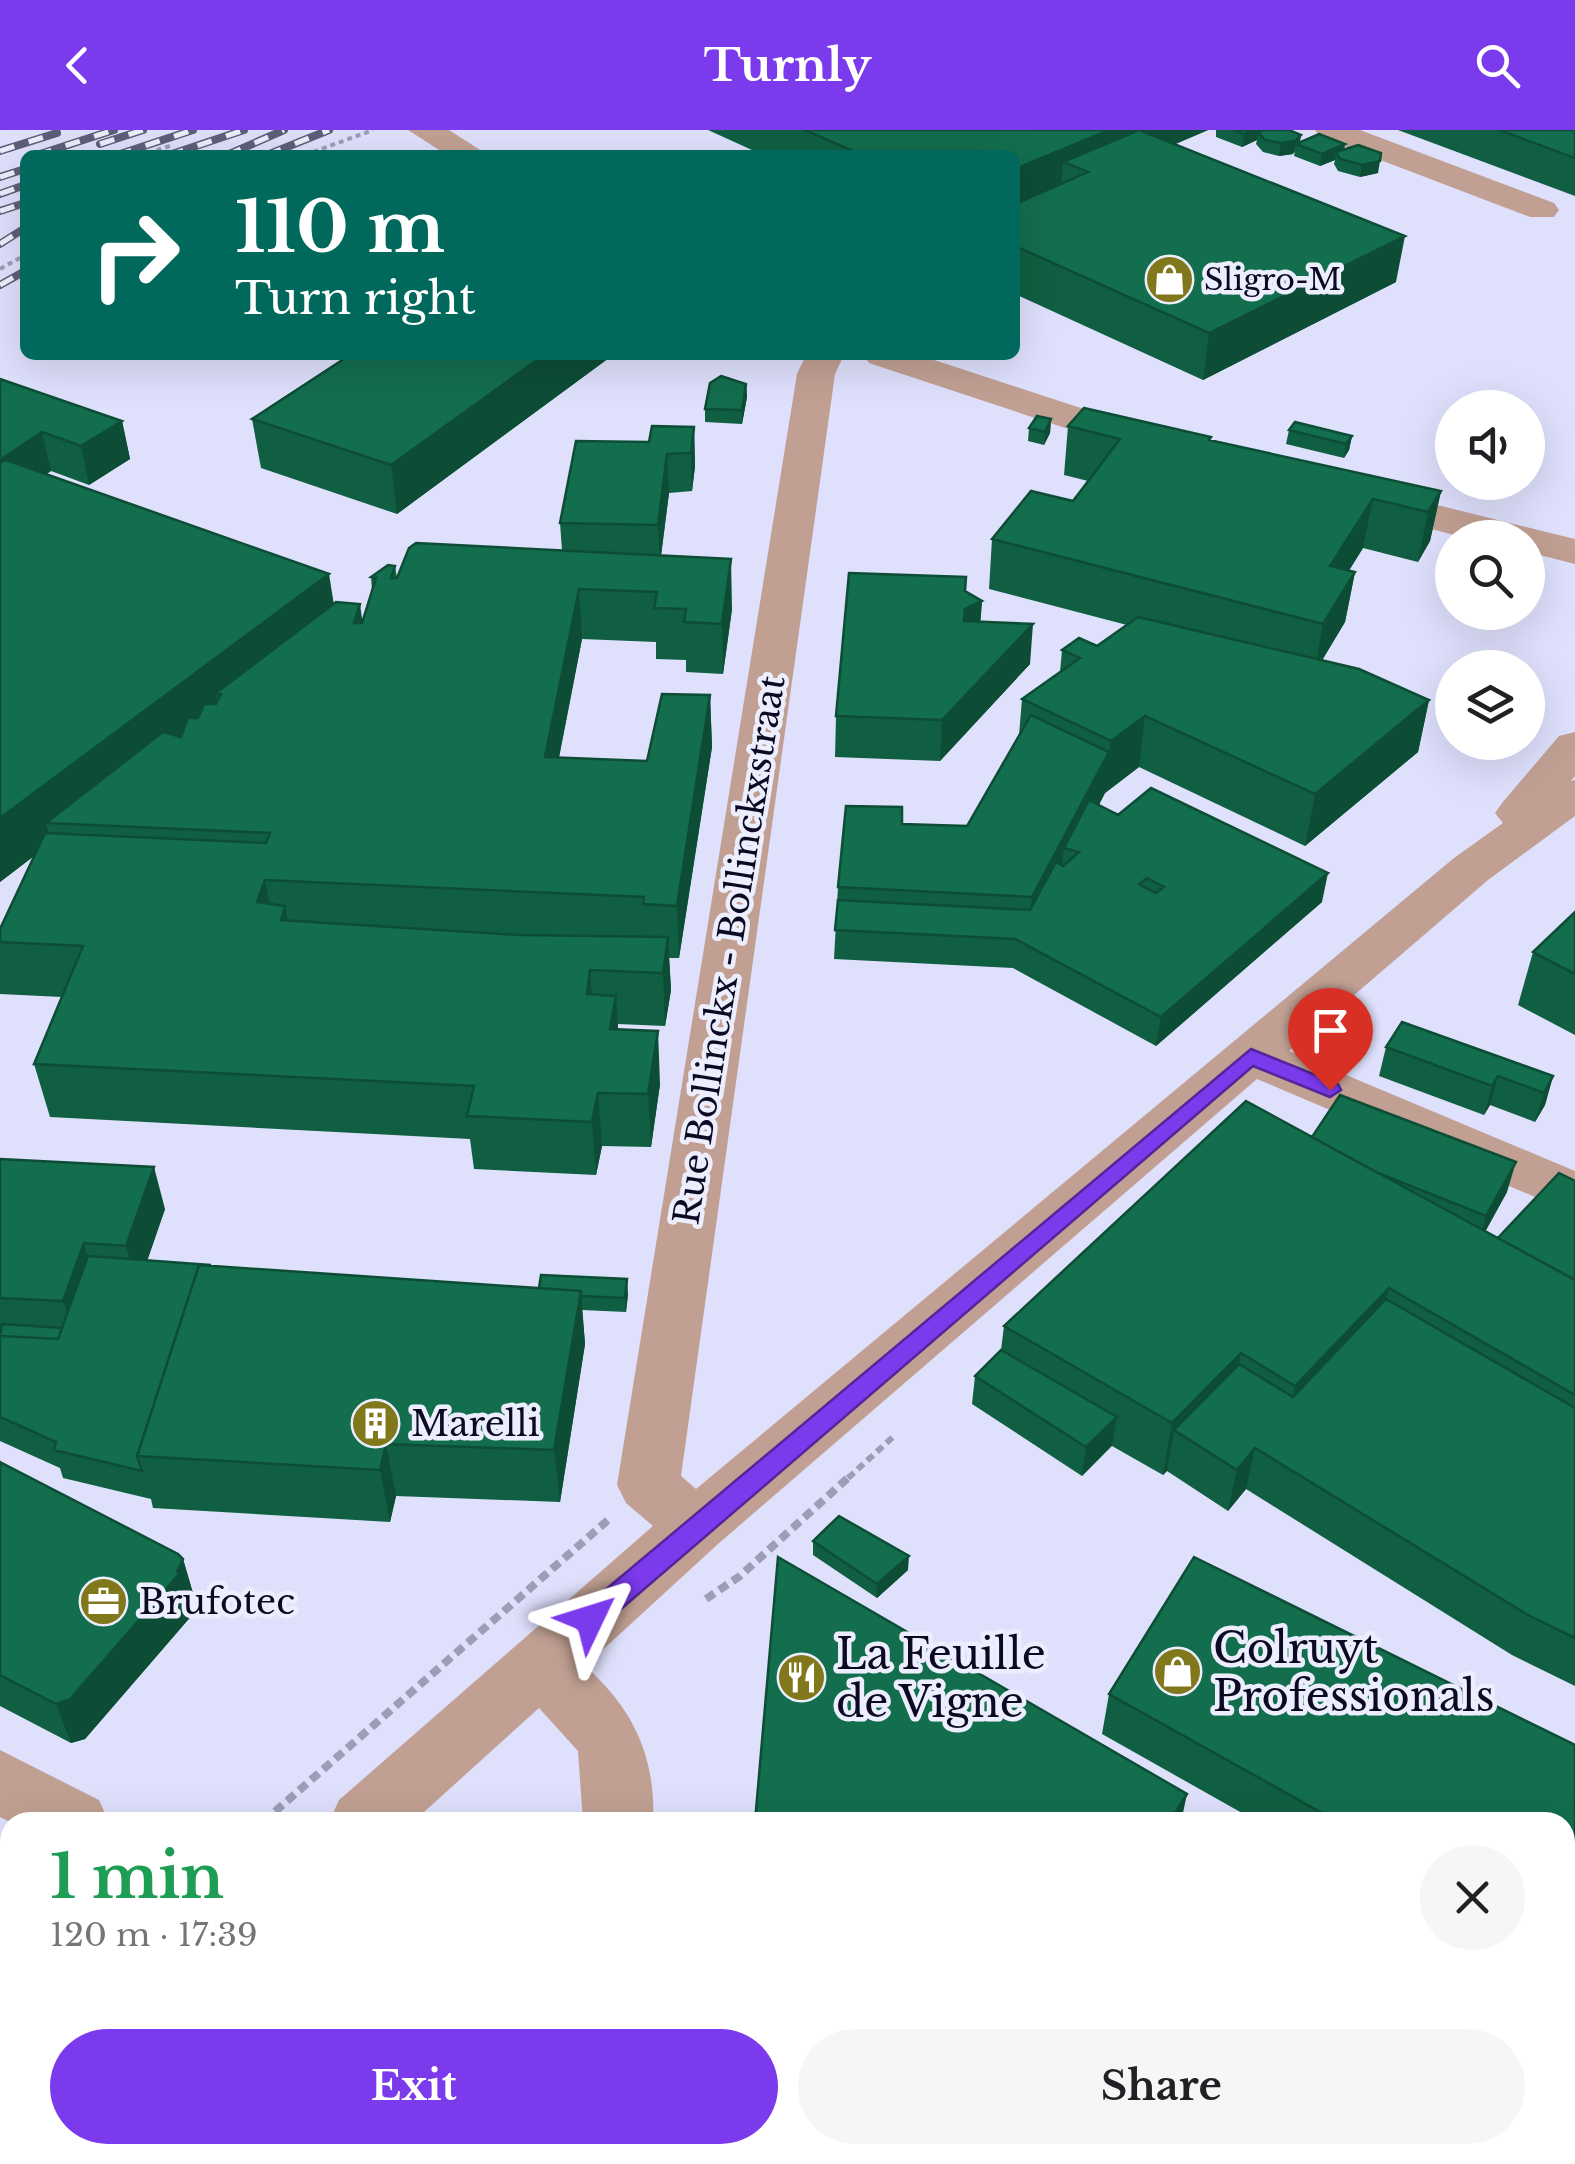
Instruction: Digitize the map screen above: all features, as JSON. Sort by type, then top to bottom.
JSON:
[{"type":"street","points":[[1331,130],[1542,210]]},
{"type":"street","points":[[435,132],[464,150]]},
{"type":"street","name":"Rue Bollinckx - Bollinckxstraat","points":[[696,1526],[648,1486],[816,374],[823,360]]},
{"type":"street","points":[[897,360],[1178,451]]},
{"type":"street","points":[[1325,489],[1446,520]]},
{"type":"street","points":[[1545,544],[1575,552]]},
{"type":"street","points":[[1471,869],[1575,746]]},
{"type":"street","points":[[375,1812],[696,1526],[1471,869],[1575,794]]},
{"type":"street","points":[[1251,1056],[1575,1194]]},
{"type":"street","points":[[537,1666],[592,1713],[613,1744],[621,1782],[619,1812]]},
{"type":"street","points":[[0,1781],[56,1812]]},
{"type":"path","points":[[319,150],[373,130]]},
{"type":"path","points":[[159,150],[173,145]]},
{"type":"building","points":[[805,130],[1109,130],[1020,167],[1020,150],[851,150]]},
{"type":"building","points":[[1139,130],[1405,236],[1209,333],[1020,248],[1020,202],[1088,172],[1063,162]]},
{"type":"building","points":[[1289,130],[1301,135],[1295,141],[1281,143],[1265,140],[1258,132]]},
{"type":"building","points":[[1499,130],[1575,130],[1575,158]]},
{"type":"building","points":[[1319,134],[1345,144],[1322,154],[1296,144]]},
{"type":"building","points":[[1358,145],[1381,153],[1380,161],[1362,165],[1340,159],[1336,152]]},
{"type":"building","points":[[342,360],[537,360],[391,465],[252,419]]},
{"type":"building","points":[[721,376],[746,384],[742,410],[705,409],[710,383]]},
{"type":"building","points":[[0,379],[122,421],[81,446],[42,432],[0,460]]},
{"type":"building","points":[[1084,408],[1435,490],[1435,500],[1428,512],[1373,499],[1330,566],[1355,572],[1323,624],[992,539],[1031,491],[1073,501],[1120,439],[1068,426]]},
{"type":"building","points":[[1037,416],[1051,419],[1045,432],[1029,428]]},
{"type":"building","points":[[1295,422],[1352,436],[1346,444],[1289,430]]},
{"type":"building","points":[[652,426],[694,427],[691,453],[667,454],[658,525],[560,523],[576,441],[649,442]]},
{"type":"building","points":[[6,460],[329,574],[0,818],[0,463]]},
{"type":"building","points":[[416,543],[731,559],[722,624],[684,622],[686,609],[654,608],[657,592],[579,589],[545,757],[647,761],[662,694],[710,695],[677,906],[643,904],[644,897],[265,880],[257,902],[285,906],[281,920],[519,935],[668,937],[663,973],[590,970],[587,994],[616,996],[610,1029],[658,1031],[648,1094],[598,1093],[592,1122],[467,1116],[474,1086],[34,1064],[83,946],[0,942],[0,929],[45,833],[266,843],[270,833],[46,823],[163,732],[181,737],[188,718],[198,718],[204,704],[216,704],[221,694],[216,693],[336,602],[360,604],[354,623],[362,623],[376,578],[371,577],[388,565],[395,566],[391,578],[397,578],[409,548]]},
{"type":"building","points":[[849,573],[966,577],[965,591],[982,601],[965,609],[964,621],[1033,624],[942,720],[836,716]]},
{"type":"building","points":[[1138,617],[1359,669],[1429,700],[1315,794],[1145,716],[1111,741],[1022,699],[1080,658],[1062,650],[1079,638],[1097,646]]},
{"type":"building","points":[[1031,715],[1109,752],[1032,897],[838,887],[846,806],[902,807],[902,824],[967,826]]},
{"type":"building","points":[[1151,788],[1328,873],[1161,1017],[1015,939],[835,930],[838,900],[1030,910],[1056,862],[1063,866],[1079,852],[1064,848],[1089,800],[1118,815]],"holes":[[[1147,878],[1164,887],[1156,893],[1139,884]]]},
{"type":"building","points":[[1575,912],[1575,974],[1533,952]]},
{"type":"building","points":[[1402,1022],[1553,1076],[1544,1093],[1498,1076],[1492,1086],[1386,1047]]},
{"type":"building","points":[[1340,1095],[1516,1162],[1486,1216],[1378,1173],[1312,1137]]},
{"type":"building","points":[[1246,1101],[1575,1280],[1575,1395],[1389,1288],[1295,1386],[1241,1353],[1172,1423],[1004,1326]]},
{"type":"building","points":[[0,1159],[154,1167],[126,1246],[84,1243],[63,1301],[0,1298]]},
{"type":"building","points":[[1559,1173],[1575,1181],[1575,1280],[1498,1238]]},
{"type":"building","points":[[88,1256],[211,1265],[199,1265],[137,1456],[142,1471],[54,1450],[56,1442],[0,1417],[0,1336],[58,1339]]},
{"type":"building","name":"Marelli","points":[[199,1265],[581,1291],[554,1450],[386,1444],[380,1470],[137,1456]]},
{"type":"building","points":[[541,1275],[627,1279],[625,1298],[581,1296],[581,1291],[539,1288]]},
{"type":"building","points":[[1386,1299],[1575,1408],[1575,1638],[1528,1615],[1255,1448],[1237,1470],[1174,1430],[1239,1364],[1293,1397]]},
{"type":"building","points":[[2,1324],[62,1328],[58,1339],[0,1336]]},
{"type":"building","points":[[1001,1350],[1117,1417],[1086,1447],[975,1376]]},
{"type":"building","points":[[0,1462],[183,1559],[177,1572],[180,1573],[70,1699],[56,1704],[0,1675]]},
{"type":"building","points":[[839,1516],[909,1556],[877,1584],[813,1541]]},
{"type":"building","points":[[778,1557],[1187,1794],[1176,1812],[756,1812]]},
{"type":"building","points":[[1194,1557],[1575,1745],[1575,1812],[1320,1812],[1109,1694]]},
{"type":"railway","points":[[52,150],[114,130]]},
{"type":"railway","points":[[100,144],[143,130]]},
{"type":"railway","points":[[132,150],[193,130]]},
{"type":"railway","points":[[184,150],[244,130]]},
{"type":"railway","points":[[238,150],[284,130]]},
{"type":"railway","points":[[279,150],[329,130]]},
{"type":"railway","points":[[0,151],[57,133]]},
{"type":"railway","points":[[0,177],[20,171]]},
{"type":"railway","points":[[0,194],[20,187]]},
{"type":"railway","points":[[0,211],[20,205]]},
{"type":"railway","points":[[0,244],[20,231]]},
{"type":"railway","points":[[0,285],[20,274]]},
{"type":"place","name":"Sligro-M","points":[[1169,279]]},
{"type":"place","name":"Marelli","points":[[376,1423]]},
{"type":"place","name":"Brufotec","points":[[104,1601]]},
{"type":"place","name":"Colruyt Professionals","points":[[1178,1672]]},
{"type":"place","name":"La Feuille de Vigne","points":[[801,1678]]},
{"type":"route","points":[[590,1619],[1251,1056],[1330,1090]]}]
